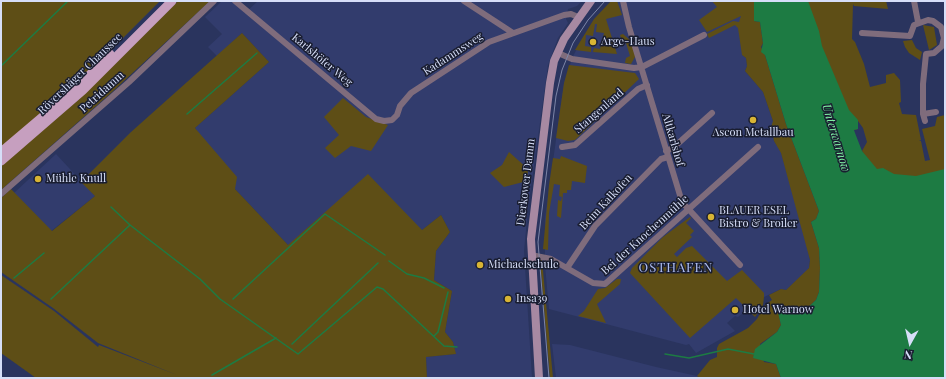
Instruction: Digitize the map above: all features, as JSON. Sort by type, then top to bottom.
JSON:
[{"type":"main road","name":"Rövershäger Chaussee","points":[[1,152],[79,86],[164,1]]},
{"type":"main road","name":"Rövershäger Chaussee","points":[[1,160],[83,90],[172,1]]},
{"type":"street","name":"Petridamm","points":[[1,194],[129,82],[214,1]]},
{"type":"street","name":"Karlshöfer Weg","points":[[236,1],[376,119],[384,121],[392,120],[397,115]]},
{"type":"street","points":[[464,1],[516,32]]},
{"type":"street","name":"Dierkower Damm","points":[[539,378],[531,239],[550,83],[558,53],[578,17],[591,1]]},
{"type":"street","name":"Altkarlshof","points":[[623,1],[682,202],[740,265]]},
{"type":"street","points":[[914,1],[918,22]]},
{"type":"street","name":"Kadammsweg","points":[[397,115],[400,106],[411,93],[477,48],[566,14],[578,17]]},
{"type":"street","points":[[862,33],[910,36],[912,28],[918,22],[925,20],[943,25],[944,43],[938,51],[926,54],[923,84],[923,114],[925,122]]},
{"type":"street","points":[[558,53],[572,59],[642,67],[704,35]]},
{"type":"street","name":"Stangenland","points":[[562,147],[575,145],[638,90],[647,85]]},
{"type":"street","points":[[923,114],[936,112]]},
{"type":"street","points":[[666,151],[673,148],[712,113]]},
{"type":"street","name":"Bei der Knochenmühle","points":[[531,255],[545,256],[592,283],[605,284],[758,147]]},
{"type":"street","name":"Beim Kalkofen","points":[[567,268],[595,226],[661,159],[668,157]]},
{"type":"shaded area","points":[[1,1],[160,1],[77,84],[1,149]]},
{"type":"shaded area","points":[[178,1],[210,1],[112,92],[1,190],[1,166],[78,100]]},
{"type":"shaded area","points":[[222,1],[232,1],[245,13],[258,1],[582,1],[577,6],[568,9],[566,19],[568,23],[558,38],[548,65],[528,209],[524,251],[532,378],[427,378],[426,357],[455,354],[453,342],[445,332],[452,291],[434,280],[436,251],[450,232],[441,215],[422,230],[288,245],[235,189],[195,128],[269,62],[242,33],[217,56],[208,47],[222,34],[205,17]]},
{"type":"shaded area","points":[[611,1],[617,1],[622,15],[606,19],[617,54],[593,52],[594,48],[600,49],[604,33],[596,32],[597,24],[595,24],[593,36],[586,35],[585,46],[591,47],[591,52],[575,50],[594,19]]},
{"type":"shaded area","points":[[613,1],[744,1],[742,10],[742,55],[746,58],[747,66],[745,71],[763,92],[773,121],[774,141],[781,152],[806,240],[810,260],[809,268],[806,272],[786,290],[781,289],[762,298],[751,314],[747,310],[738,317],[735,316],[727,323],[735,331],[696,353],[689,344],[686,345],[549,309],[545,265],[545,218],[564,83],[573,56],[588,30]]},
{"type":"shaded area","points":[[712,1],[754,1],[754,21],[760,22],[763,43],[761,47],[765,55],[786,124],[819,211],[816,219],[811,222],[819,248],[819,292],[816,300],[803,312],[781,308],[777,305],[781,325],[777,332],[760,344],[764,362],[776,364],[781,378],[700,378],[697,376],[710,360],[717,357],[717,348],[719,344],[748,328],[757,319],[765,305],[772,300],[769,295],[781,289],[786,290],[809,268],[810,260],[781,153],[774,141],[771,127],[773,121],[763,92],[745,71],[747,66],[746,58],[742,55],[738,28],[735,25],[709,38],[707,34],[733,21],[739,22],[741,16],[707,32],[699,20],[717,7]]},
{"type":"shaded area","points":[[796,1],[886,1],[888,9],[854,6],[853,4],[852,39],[855,42],[864,64],[870,87],[886,83],[886,75],[894,73],[900,80],[901,102],[899,103],[902,114],[916,115],[921,140],[919,141],[921,141],[925,161],[930,160],[922,129],[935,126],[937,117],[945,115],[945,179],[922,178],[879,181],[862,151],[867,142],[863,128],[858,121],[858,129],[854,130]]},
{"type":"shaded area","points":[[923,25],[934,27],[937,45],[929,50]]},
{"type":"shaded area","points":[[242,33],[269,62],[195,128],[237,177],[235,189],[288,245],[368,174],[422,230],[441,215],[450,232],[436,251],[434,280],[452,291],[445,332],[453,342],[456,354],[426,357],[427,378],[36,378],[1,353],[1,275],[54,311],[98,347],[99,345],[177,375],[98,343],[53,308],[1,272],[1,198],[11,189],[52,231],[95,196],[81,182],[131,132]]},
{"type":"shaded area","points":[[623,34],[631,41],[636,55],[631,64],[625,63],[626,58],[630,56],[626,43],[623,44],[620,35]]},
{"type":"shaded area","points":[[912,40],[916,48],[922,52],[920,60],[909,53],[905,47],[903,41]]},
{"type":"shaded area","points":[[569,65],[635,73],[639,79],[575,140],[568,141],[556,138],[564,83]]},
{"type":"shaded area","points":[[343,98],[366,117],[388,125],[371,151],[351,146],[335,158],[325,148],[339,135],[324,117]]},
{"type":"shaded area","points":[[509,152],[528,169],[527,181],[504,187],[490,173],[502,165]]},
{"type":"shaded area","points":[[56,154],[95,196],[51,231],[14,193]]},
{"type":"shaded area","points":[[561,156],[587,166],[585,183],[572,181],[571,190],[567,190],[567,193],[563,193],[561,218],[557,216],[558,200],[561,201],[562,197],[559,196],[560,185],[554,184],[549,213],[548,250],[543,249],[549,185],[553,158],[560,159]]},
{"type":"shaded area","points":[[690,217],[691,218],[686,223],[694,231],[690,235],[692,237],[674,254],[677,257],[686,248],[692,246],[727,281],[742,270],[764,293],[764,297],[763,305],[755,317],[736,298],[690,338],[630,273],[632,268],[663,237]]},
{"type":"shaded area","points":[[540,260],[542,260],[553,378],[550,378]]},
{"type":"shaded area","points":[[617,279],[621,279],[620,284],[597,304],[606,323],[578,316],[584,311],[598,289],[605,288]]},
{"type":"shaded area","points":[[552,344],[570,345],[697,376],[700,378],[556,378]]},
{"type":"water","name":"Unterwarnow","points":[[754,1],[808,1],[819,31],[822,46],[849,110],[858,120],[858,129],[854,130],[862,151],[877,169],[883,168],[894,174],[916,176],[945,169],[945,378],[781,378],[776,364],[753,358],[755,349],[777,332],[781,325],[776,304],[781,309],[803,312],[816,300],[819,292],[820,268],[819,248],[811,222],[816,219],[819,211],[786,124],[765,55],[761,52],[763,43],[760,22],[754,21]]},
{"type":"waterway","points":[[1,66],[68,1]]},
{"type":"waterway","points":[[187,114],[257,53]]},
{"type":"waterway","points":[[111,207],[130,225],[200,279],[220,299],[298,354],[377,287],[383,289],[444,346],[457,347]]},
{"type":"waterway","points":[[233,299],[325,214],[385,255]]},
{"type":"waterway","points":[[51,299],[130,225]]},
{"type":"waterway","points":[[14,278],[44,253]]},
{"type":"waterway","points":[[389,261],[407,274],[424,278],[444,288]]},
{"type":"waterway","points":[[292,344],[378,263]]},
{"type":"waterway","points":[[434,336],[438,332],[448,292]]},
{"type":"waterway","points":[[212,375],[276,338]]},
{"type":"waterway","points":[[665,354],[689,358],[728,349],[754,354]]},
{"type":"tram line","points":[[549,378],[538,242],[556,96],[562,70],[573,43],[588,20],[605,1]]},
{"type":"place","name":"Arge-Haus","points":[[593,42]]},
{"type":"place","name":"Ascon Metallbau","points":[[753,120]]},
{"type":"place","name":"Mühle Knull","points":[[38,179]]},
{"type":"place","name":"BLAUER ESEL Bistro & Broiler","points":[[711,217]]},
{"type":"place","name":"Michaelschule","points":[[480,265]]},
{"type":"place","name":"Insa39","points":[[508,299]]},
{"type":"place","name":"Hotel Warnow","points":[[735,310]]},
{"type":"district","name":"OSTHAFEN","points":[[676,268]]}]
